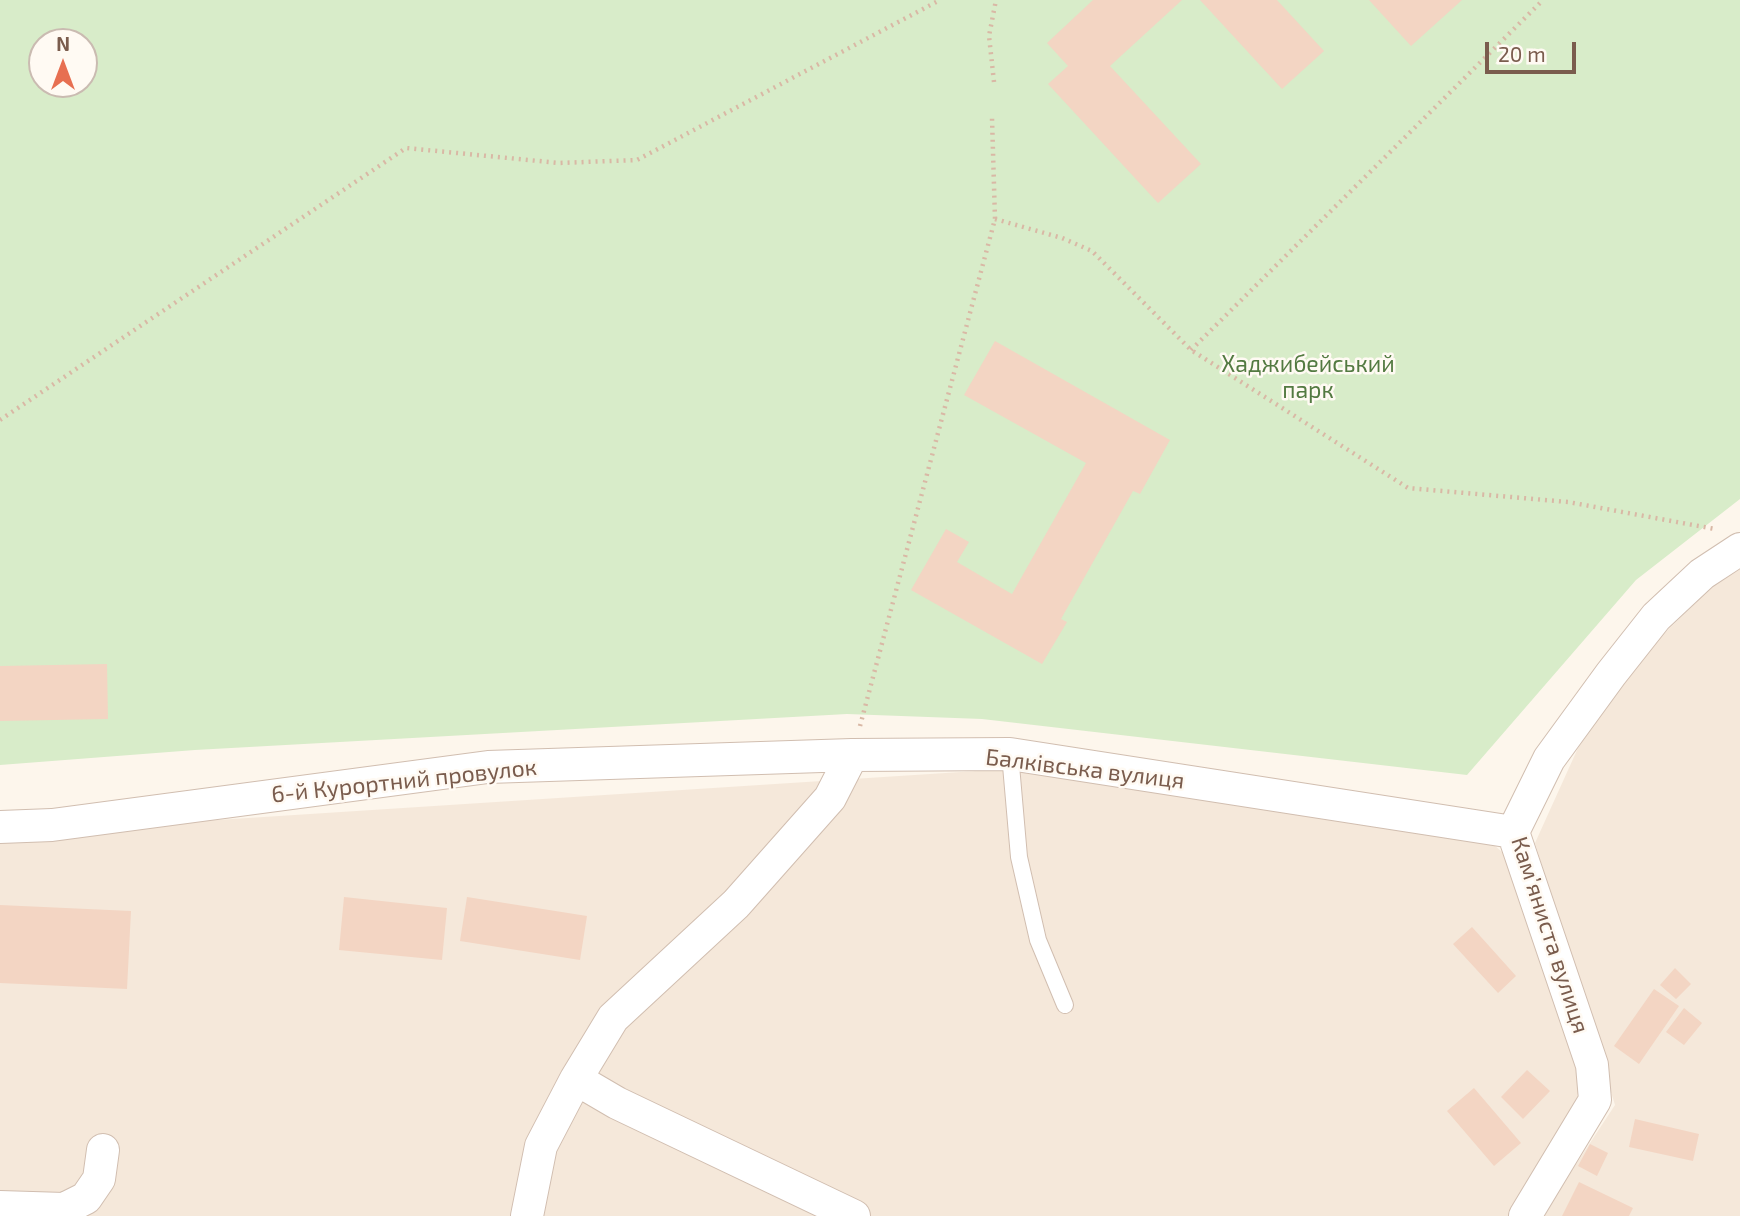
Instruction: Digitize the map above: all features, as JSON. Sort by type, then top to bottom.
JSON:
[{"type":"street","name":"Камʼяниста вулиця","points":[[1525,1216],[1595,1100],[1592,1065],[1513,832],[1549,759],[1611,674],[1656,617],[1702,574],[1733,540]]},
{"type":"street","name":"Балківська вулиця","points":[[852,755],[1010,754],[1513,832]]},
{"type":"street","name":"6-й Курортний провулок","points":[[0,827],[52,825],[488,767],[852,755]]},
{"type":"street","points":[[527,1216],[541,1146],[576,1079],[613,1018],[736,904],[830,797],[852,755]]},
{"type":"street","points":[[576,1079],[617,1103],[853,1216]]},
{"type":"street","points":[[0,1207],[64,1209],[86,1198],[99,1179],[103,1150]]},
{"type":"lane","points":[[1010,754],[1019,857],[1038,940],[1065,1005]]},
{"type":"path","points":[[0,419],[406,148],[559,163],[637,160],[940,0]]},
{"type":"path","points":[[994,82],[989,36],[996,0]]},
{"type":"path","points":[[1191,350],[1543,0]]},
{"type":"path","points":[[852,755],[995,219],[992,118]]},
{"type":"path","points":[[995,219],[1062,238],[1092,251],[1191,350],[1408,488],[1568,502],[1733,540]]},
{"type":"shaded area","points":[[1740,565],[1740,1216],[1542,1216],[1615,1105],[1535,843],[1578,748],[1642,655],[1729,570]]},
{"type":"shaded area","points":[[1023,768],[1489,841],[1507,856],[1580,1069],[1576,1112],[1518,1216],[0,1216],[0,834]]},
{"type":"green space","name":"Хаджибейський парк","points":[[0,0],[1740,0],[1740,499],[1636,580],[1467,775],[982,719],[847,714],[195,750],[0,765]]},
{"type":"building","points":[[1093,0],[1182,0],[1110,66],[1201,164],[1158,203],[1048,84],[1068,66],[1047,43]]},
{"type":"building","points":[[1200,0],[1277,0],[1324,51],[1282,89]]},
{"type":"building","points":[[1369,0],[1462,0],[1411,46]]},
{"type":"building","points":[[995,341],[1170,440],[1140,494],[1133,491],[1061,619],[1067,622],[1042,664],[911,590],[946,529],[969,542],[957,562],[1012,594],[1086,463],[964,395]]},
{"type":"building","points":[[107,664],[108,719],[0,721],[0,666]]},
{"type":"building","points":[[344,897],[447,908],[442,960],[339,950]]},
{"type":"building","points":[[467,897],[587,916],[580,960],[460,941]]},
{"type":"building","points":[[0,905],[131,911],[127,989],[0,983]]},
{"type":"building","points":[[1472,927],[1516,976],[1498,993],[1453,944]]},
{"type":"building","points":[[1675,968],[1691,984],[1676,999],[1660,985]]},
{"type":"building","points":[[1654,989],[1679,1006],[1639,1064],[1614,1046]]},
{"type":"building","points":[[1684,1008],[1702,1023],[1684,1045],[1666,1032]]},
{"type":"building","points":[[1527,1070],[1550,1091],[1523,1119],[1501,1097]]},
{"type":"building","points":[[1474,1088],[1521,1143],[1494,1166],[1447,1111]]},
{"type":"building","points":[[1635,1119],[1699,1134],[1693,1161],[1629,1147]]},
{"type":"building","points":[[1590,1144],[1608,1153],[1597,1176],[1578,1166]]},
{"type":"building","points":[[1579,1182],[1633,1208],[1629,1216],[1562,1216]]}]
